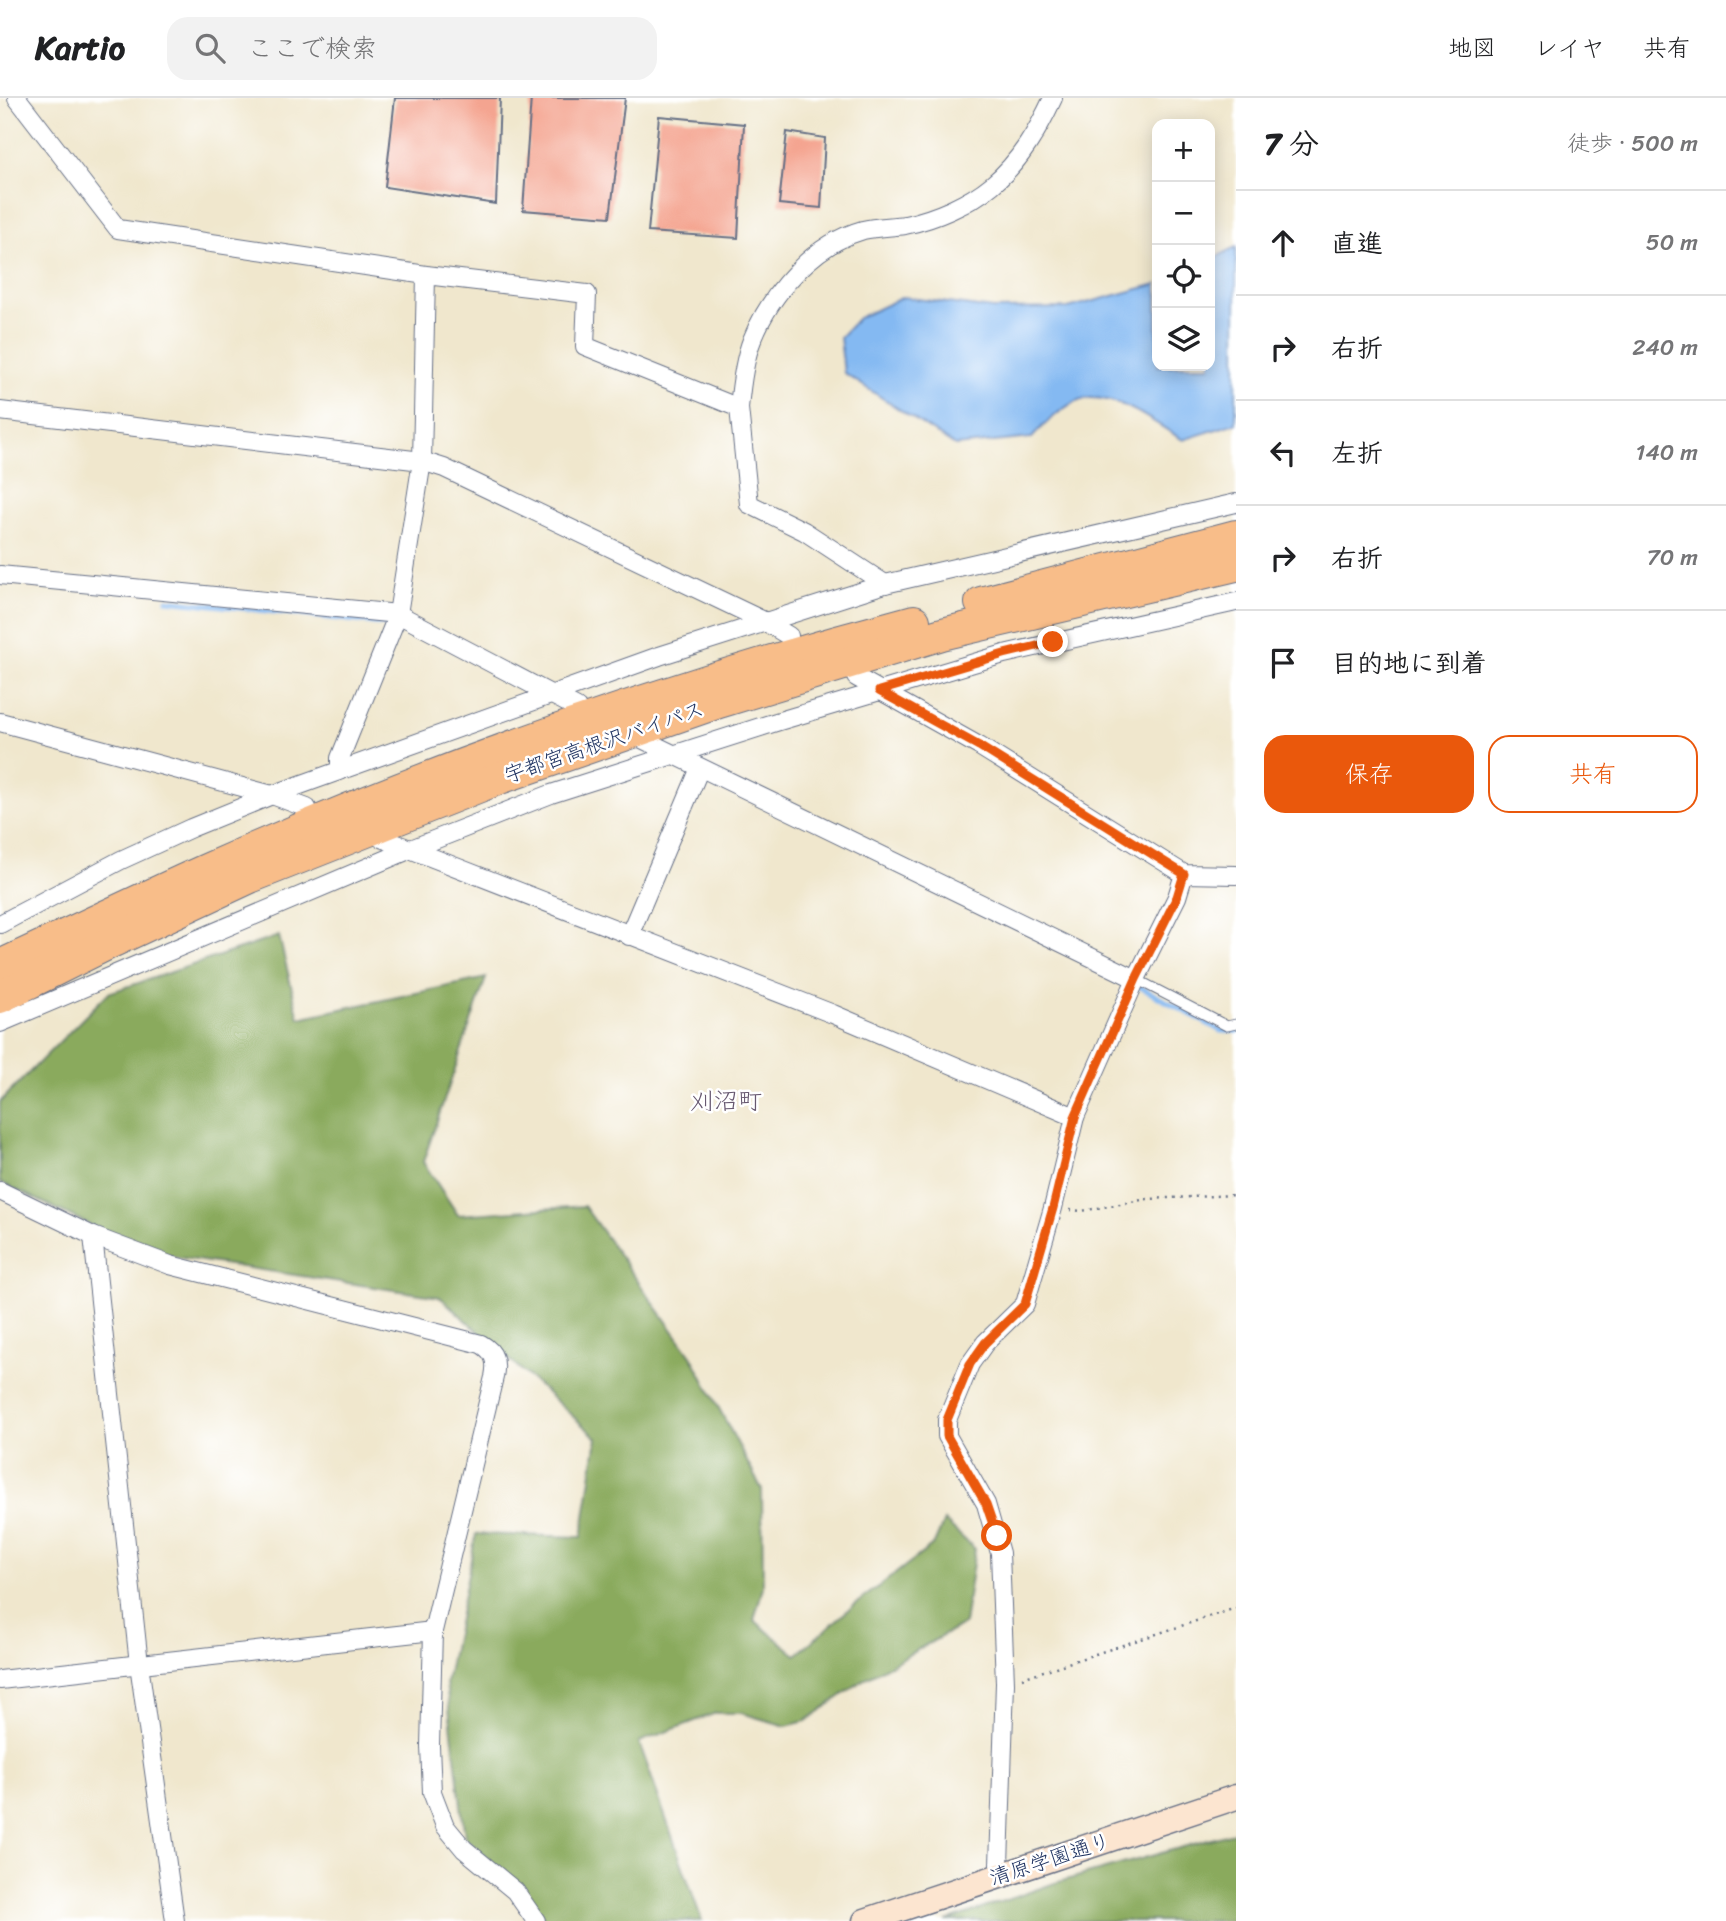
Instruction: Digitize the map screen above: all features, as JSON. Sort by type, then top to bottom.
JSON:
[{"type":"highway","name":"宇都宮高根沢バイパス","points":[[0,966],[206,870],[316,824],[636,702],[876,631],[1236,536]]},
{"type":"highway","name":"宇都宮高根沢バイパス","points":[[0,997],[250,877],[500,778],[719,702],[942,634],[1236,565]]},
{"type":"highway","points":[[1143,587],[1236,571]]},
{"type":"street","points":[[17,98],[118,229],[426,275],[587,294],[585,346],[739,408]]},
{"type":"street","points":[[885,584],[804,531],[749,504],[739,408],[740,387],[751,341],[770,304],[793,276],[824,248],[862,231],[908,224],[953,209],[992,186],[1021,156],[1053,98]]},
{"type":"street","points":[[340,771],[340,758],[398,614],[422,461],[426,275]]},
{"type":"street","points":[[0,411],[422,461],[444,468],[764,621],[789,636]]},
{"type":"street","points":[[0,923],[121,860],[272,795],[764,621],[885,584],[1236,503]]},
{"type":"street","points":[[0,575],[398,614],[577,708]]},
{"type":"street","points":[[0,1023],[411,849],[551,794],[672,754],[1004,654],[1236,602]]},
{"type":"street","points":[[856,677],[979,746],[1184,874],[1236,875]]},
{"type":"street","points":[[0,722],[272,795],[307,808]]},
{"type":"street","points":[[642,739],[1136,979]]},
{"type":"street","points":[[629,936],[700,768]]},
{"type":"street","points":[[379,836],[833,1014],[1075,1117]]},
{"type":"street","points":[[1000,1875],[1005,1683],[1003,1578],[997,1536],[986,1504],[947,1436],[947,1420],[970,1364],[985,1343],[1025,1304],[1053,1208],[1075,1117],[1136,979],[1177,897],[1184,874]]},
{"type":"street","points":[[0,1191],[93,1236],[170,1265],[481,1344],[491,1349],[495,1359],[494,1377],[433,1631],[430,1746],[432,1792],[445,1826],[464,1849],[515,1891],[536,1921]]},
{"type":"street","points":[[93,1236],[139,1664],[174,1921]]},
{"type":"street","points":[[0,1680],[433,1631]]},
{"type":"street","name":"清原学園通り","points":[[865,1921],[1236,1797]]},
{"type":"lane","points":[[1136,979],[1227,1026],[1236,1024]]},
{"type":"path","points":[[1053,1208],[1082,1211],[1147,1199],[1236,1195]]},
{"type":"path","points":[[1005,1683],[1236,1608]]},
{"type":"green space","points":[[279,936],[299,1018],[486,978],[423,1162],[458,1215],[584,1206],[692,1357],[762,1490],[763,1587],[754,1620],[796,1655],[853,1606],[934,1544],[944,1521],[975,1549],[964,1624],[866,1678],[806,1721],[786,1726],[741,1713],[716,1713],[639,1742],[702,1921],[546,1921],[520,1887],[465,1838],[446,1683],[476,1534],[582,1537],[597,1438],[440,1297],[149,1253],[0,1182],[0,1102],[108,993]]},
{"type":"green space","points":[[1236,1832],[1236,1921],[946,1921],[1055,1883]]},
{"type":"water","points":[[1236,247],[1236,423],[1183,440],[1127,407],[1089,398],[1066,407],[1032,438],[955,446],[844,373],[840,337],[858,318],[903,297],[993,309],[1068,308],[1152,285],[1152,371],[1215,371],[1215,258]]},
{"type":"building","points":[[395,98],[500,98],[496,204],[385,187]]},
{"type":"building","points":[[531,98],[625,98],[610,217],[523,210]]},
{"type":"building","points":[[659,116],[744,124],[738,238],[648,232]]},
{"type":"building","points":[[787,132],[825,138],[821,208],[779,204]]},
{"type":"waterway","points":[[167,600],[384,624],[423,636]]},
{"type":"waterway","points":[[1140,987],[1221,1031],[1236,1031]]},
{"type":"district","name":"刈沼町","points":[[726,1101]]},
{"type":"route","points":[[997,1536],[986,1504],[947,1436],[947,1420],[970,1364],[985,1343],[1025,1304],[1053,1208],[1075,1117],[1136,979],[1177,897],[1184,874],[979,746],[879,691],[1053,642]]}]
